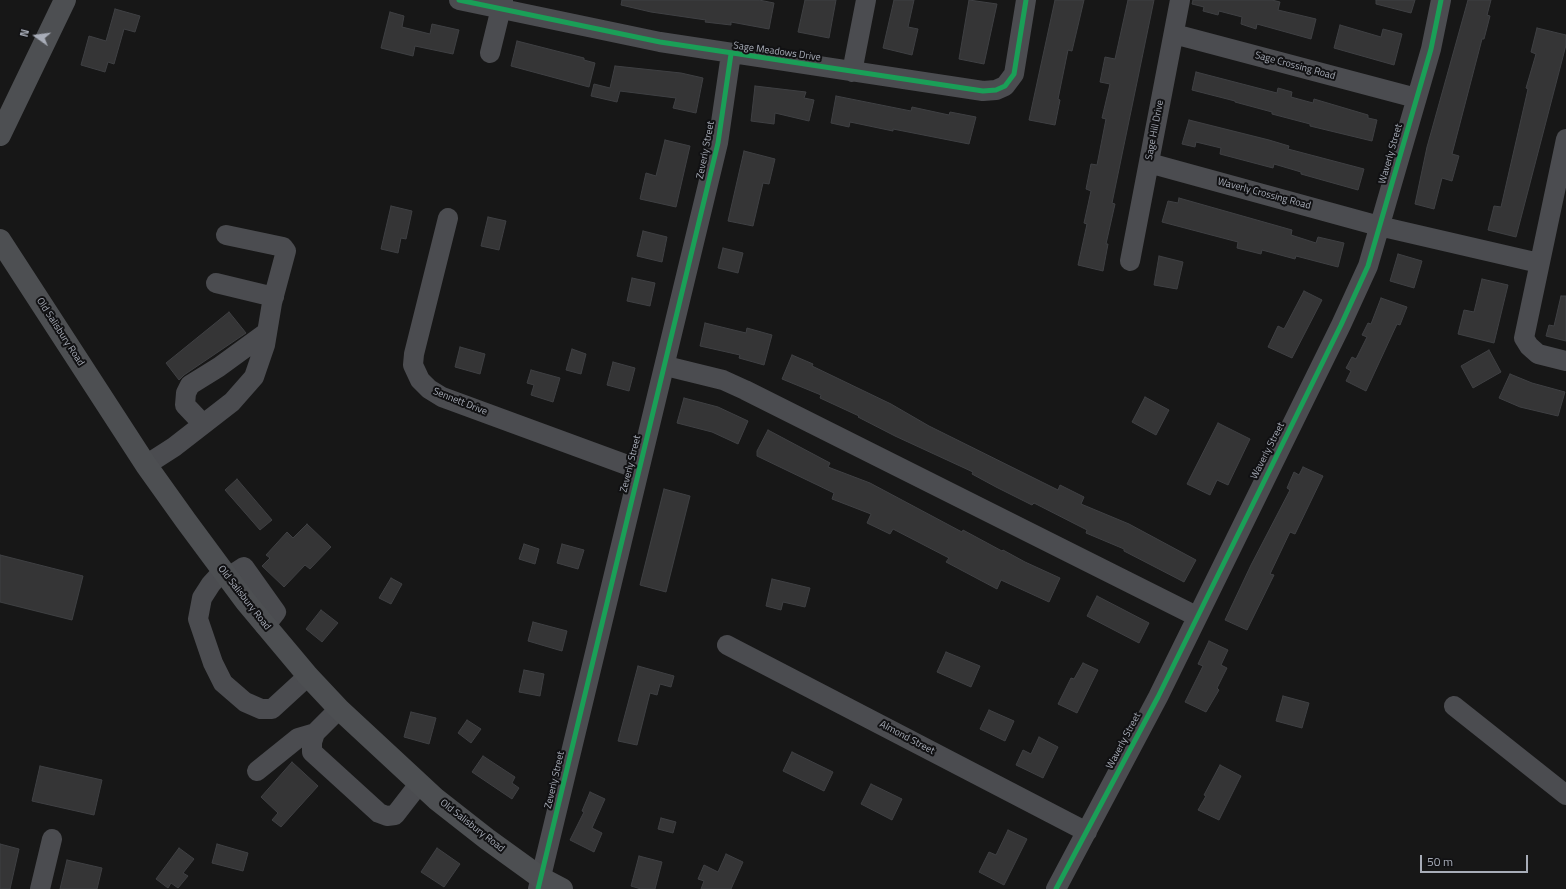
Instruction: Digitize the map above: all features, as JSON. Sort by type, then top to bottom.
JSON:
[{"type":"main road","points":[[0,135],[65,0]]},
{"type":"main road","name":"Old Salisbury Road","points":[[0,240],[146,465],[225,575],[265,626],[308,676],[339,710],[419,784],[488,839],[539,883],[562,889]]},
{"type":"street","name":"Sage Meadows Drive","points":[[459,0],[502,5],[616,34],[731,54],[983,91],[996,90],[1005,86],[1014,74],[1026,0]]},
{"type":"street","points":[[852,72],[866,0]]},
{"type":"street","name":"Sage Hill Drive","points":[[1130,261],[1180,0]]},
{"type":"street","name":"Waverly Street","points":[[1056,889],[1158,697],[1196,616],[1341,325],[1368,266],[1430,49],[1441,0]]},
{"type":"street","points":[[490,54],[502,5]]},
{"type":"street","name":"Sage Crossing Road","points":[[1174,34],[1416,98]]},
{"type":"street","name":"Zeverly Street","points":[[539,883],[638,469],[666,366],[718,143],[731,54]]},
{"type":"street","points":[[1566,139],[1524,338],[1529,346],[1538,354],[1566,361]]},
{"type":"street","name":"Waverly Crossing Road","points":[[1149,162],[1380,226],[1539,263]]},
{"type":"street","name":"Sennett Drive","points":[[448,218],[414,354],[413,365],[420,380],[428,389],[442,397],[638,469]]},
{"type":"street","points":[[146,465],[174,447],[232,402],[254,376],[266,346],[267,332],[274,297],[286,251],[283,247],[226,235]]},
{"type":"street","points":[[216,283],[274,297]]},
{"type":"street","points":[[203,424],[185,405],[186,393],[190,384],[219,367],[267,332]]},
{"type":"street","points":[[666,366],[723,380],[745,390],[1196,616]]},
{"type":"street","points":[[225,575],[211,584],[202,598],[198,619],[210,656],[223,683],[245,702],[261,709],[272,709],[308,676]]},
{"type":"street","name":"Almond Street","points":[[727,645],[1087,832]]},
{"type":"street","points":[[1454,706],[1564,789]]},
{"type":"street","points":[[257,772],[298,738],[315,733],[339,710]]},
{"type":"street","points":[[315,733],[312,742],[312,752],[379,813],[387,816],[395,815],[419,784]]},
{"type":"street","points":[[40,889],[52,839]]},
{"type":"building","points":[[622,0],[759,0],[774,3],[769,29],[731,22],[731,25],[705,22],[706,20],[651,12],[621,5]]},
{"type":"building","points":[[805,0],[836,0],[829,38],[798,32]]},
{"type":"building","points":[[894,0],[914,0],[908,27],[918,29],[912,55],[883,48]]},
{"type":"building","points":[[969,0],[997,4],[984,64],[959,59]]},
{"type":"building","points":[[1055,0],[1084,0],[1072,51],[1068,50],[1058,99],[1060,100],[1055,125],[1029,120]]},
{"type":"building","points":[[1128,0],[1154,0],[1112,203],[1115,204],[1106,244],[1108,244],[1103,271],[1078,265],[1087,224],[1084,223],[1091,191],[1086,189],[1091,164],[1097,165],[1106,119],[1102,118],[1110,84],[1100,82],[1105,57],[1115,59]]},
{"type":"building","points":[[1193,0],[1272,0],[1280,2],[1278,10],[1316,19],[1311,39],[1257,24],[1256,29],[1241,24],[1242,17],[1219,11],[1218,15],[1203,11],[1204,7],[1192,4]]},
{"type":"building","points":[[1376,0],[1415,0],[1411,13],[1376,4]]},
{"type":"building","points":[[1468,0],[1491,0],[1487,15],[1490,16],[1484,39],[1482,39],[1452,154],[1459,156],[1452,181],[1442,178],[1434,209],[1415,204],[1427,147]]},
{"type":"building","points":[[115,9],[140,16],[135,32],[124,29],[114,64],[108,62],[105,72],[81,65],[89,36],[106,41]]},
{"type":"building","points":[[390,12],[404,16],[402,27],[430,34],[432,24],[459,30],[453,54],[415,46],[413,56],[381,48]]},
{"type":"building","points":[[1340,25],[1381,37],[1383,29],[1402,34],[1394,65],[1334,48]]},
{"type":"building","points":[[1537,28],[1566,35],[1566,45],[1516,237],[1488,230],[1494,206],[1501,207],[1528,89],[1526,88],[1536,54],[1531,52]]},
{"type":"building","points":[[517,41],[584,58],[584,60],[595,63],[589,87],[511,66]]},
{"type":"building","points":[[615,66],[681,73],[703,78],[696,113],[673,108],[676,98],[620,91],[617,102],[591,96],[594,84],[610,88]]},
{"type":"building","points":[[1196,72],[1277,93],[1278,88],[1292,92],[1291,97],[1313,103],[1314,99],[1368,115],[1368,118],[1377,120],[1372,141],[1310,126],[1310,124],[1272,114],[1272,112],[1192,90]]},
{"type":"building","points":[[755,86],[806,92],[804,98],[814,100],[809,121],[775,113],[774,124],[751,121]]},
{"type":"building","points":[[836,96],[911,111],[912,107],[949,115],[950,112],[976,117],[969,144],[850,122],[849,127],[831,123]]},
{"type":"building","points":[[1189,120],[1269,140],[1289,146],[1288,149],[1364,169],[1358,190],[1301,174],[1301,172],[1274,164],[1273,168],[1220,154],[1221,148],[1196,142],[1195,147],[1182,144]]},
{"type":"building","points":[[665,140],[690,146],[676,207],[640,199],[646,173],[656,176]]},
{"type":"building","points":[[744,151],[775,159],[769,184],[763,183],[753,226],[728,221]]},
{"type":"building","points":[[1179,198],[1292,230],[1291,235],[1316,243],[1318,237],[1344,243],[1338,267],[1296,256],[1295,259],[1262,250],[1261,254],[1237,248],[1238,242],[1162,222],[1168,201],[1178,203]]},
{"type":"building","points":[[391,206],[412,211],[406,239],[401,238],[398,253],[381,249]]},
{"type":"building","points":[[488,217],[506,221],[499,250],[481,246]]},
{"type":"building","points":[[643,231],[667,237],[662,262],[637,256]]},
{"type":"building","points":[[723,248],[743,253],[738,273],[718,268]]},
{"type":"building","points":[[1398,254],[1422,261],[1414,288],[1390,281]]},
{"type":"building","points":[[1159,256],[1183,262],[1177,289],[1154,285]]},
{"type":"building","points":[[632,278],[655,283],[650,306],[627,301]]},
{"type":"building","points":[[1482,279],[1508,285],[1494,343],[1458,334],[1464,310],[1474,312]]},
{"type":"building","points":[[1304,291],[1322,300],[1292,358],[1268,347],[1278,326],[1284,329]]},
{"type":"building","points":[[1561,296],[1566,296],[1566,341],[1546,336],[1549,325],[1554,326]]},
{"type":"building","points":[[1381,298],[1407,307],[1400,325],[1397,324],[1366,391],[1346,381],[1351,371],[1346,368],[1352,357],[1356,359],[1367,337],[1362,335],[1368,323],[1371,324]]},
{"type":"building","points":[[229,312],[246,333],[184,375],[179,380],[166,363]]},
{"type":"building","points":[[705,323],[746,333],[747,328],[772,335],[764,365],[739,358],[740,355],[700,346]]},
{"type":"building","points":[[460,347],[485,354],[480,374],[455,367]]},
{"type":"building","points":[[572,349],[586,354],[581,374],[566,370]]},
{"type":"building","points":[[1489,350],[1501,372],[1473,388],[1461,366]]},
{"type":"building","points":[[792,355],[813,364],[812,366],[891,404],[929,426],[1058,490],[1060,485],[1084,497],[1081,504],[1129,524],[1196,560],[1184,582],[1124,551],[1124,549],[1086,533],[1087,530],[1034,503],[1032,505],[996,487],[972,474],[973,472],[895,436],[858,417],[859,416],[820,398],[821,395],[782,379]]},
{"type":"building","points":[[613,362],[635,368],[629,391],[607,385]]},
{"type":"building","points":[[531,370],[560,378],[553,402],[531,395],[534,385],[527,383]]},
{"type":"building","points":[[1510,374],[1532,383],[1565,392],[1558,416],[1520,407],[1499,398]]},
{"type":"building","points":[[1145,397],[1169,410],[1156,435],[1132,422]]},
{"type":"building","points":[[684,398],[718,407],[748,421],[738,444],[712,432],[677,423]]},
{"type":"building","points":[[1218,423],[1250,439],[1228,485],[1217,480],[1210,495],[1187,484]]},
{"type":"building","points":[[768,430],[830,463],[828,467],[870,483],[962,532],[963,530],[1002,551],[1003,550],[1060,578],[1049,602],[1001,580],[997,589],[946,562],[949,558],[893,529],[890,534],[867,523],[871,514],[832,499],[834,493],[757,456],[757,451]]},
{"type":"building","points":[[1303,467],[1323,476],[1295,534],[1290,532],[1270,574],[1274,575],[1247,630],[1225,620],[1251,565],[1290,490],[1287,488],[1294,472],[1299,475]]},
{"type":"building","points":[[237,479],[272,520],[260,530],[225,490]]},
{"type":"building","points":[[664,489],[690,496],[666,592],[640,585]]},
{"type":"building","points":[[307,524],[331,547],[310,569],[305,565],[284,587],[262,566],[270,558],[266,555],[287,532],[293,538]]},
{"type":"building","points":[[524,544],[539,549],[535,564],[519,559]]},
{"type":"building","points":[[562,544],[584,550],[578,569],[557,563]]},
{"type":"building","points":[[0,555],[83,576],[72,620],[0,602]]},
{"type":"building","points":[[391,578],[402,584],[391,604],[379,598]]},
{"type":"building","points":[[772,579],[810,588],[805,607],[783,602],[781,610],[766,606]]},
{"type":"building","points":[[1097,596],[1149,623],[1139,643],[1087,616]]},
{"type":"building","points":[[321,610],[338,623],[322,642],[306,629]]},
{"type":"building","points":[[533,622],[567,631],[562,651],[528,641]]},
{"type":"building","points":[[1209,641],[1228,650],[1221,665],[1227,668],[1217,688],[1219,690],[1206,712],[1185,702],[1203,666],[1198,664]]},
{"type":"building","points":[[946,652],[980,666],[971,687],[937,672]]},
{"type":"building","points":[[1083,663],[1098,670],[1077,713],[1058,704],[1071,678],[1074,679]]},
{"type":"building","points":[[638,666],[674,676],[671,687],[660,684],[657,695],[650,693],[637,745],[618,741]]},
{"type":"building","points":[[524,670],[544,674],[540,696],[519,692]]},
{"type":"building","points":[[1283,696],[1309,703],[1302,728],[1276,721]]},
{"type":"building","points":[[989,710],[1014,721],[1005,741],[980,729]]},
{"type":"building","points":[[411,712],[436,718],[429,744],[404,737]]},
{"type":"building","points":[[467,720],[481,729],[471,743],[458,733]]},
{"type":"building","points":[[1039,737],[1058,747],[1043,778],[1016,765],[1023,750],[1031,754]]},
{"type":"building","points":[[792,752],[833,772],[824,791],[783,771]]},
{"type":"building","points":[[483,756],[515,777],[512,783],[519,788],[512,799],[472,772]]},
{"type":"building","points":[[292,762],[318,786],[281,827],[272,820],[278,813],[261,797]]},
{"type":"building","points":[[1220,765],[1241,776],[1219,820],[1198,810]]},
{"type":"building","points":[[40,766],[102,780],[94,815],[32,801]]},
{"type":"building","points":[[871,784],[902,799],[892,820],[861,804]]},
{"type":"building","points":[[590,792],[605,799],[592,828],[602,833],[594,852],[570,840],[584,812],[582,811]]},
{"type":"building","points":[[661,818],[676,822],[673,833],[658,829]]},
{"type":"building","points":[[1008,830],[1027,839],[1004,885],[979,872],[989,852],[996,855]]},
{"type":"building","points":[[0,844],[19,849],[10,889],[0,889]]},
{"type":"building","points":[[217,844],[248,853],[243,871],[212,863]]},
{"type":"building","points":[[179,848],[194,859],[183,873],[188,876],[178,888],[171,883],[168,888],[156,879]]},
{"type":"building","points":[[437,848],[460,864],[444,887],[421,872]]},
{"type":"building","points":[[726,854],[743,862],[731,889],[701,889],[704,881],[698,879],[704,865],[718,872]]},
{"type":"building","points":[[639,856],[662,862],[655,889],[641,889],[631,886]]},
{"type":"building","points":[[67,860],[102,868],[97,889],[60,889]]},
{"type":"cycle path","points":[[459,0],[660,42],[983,91],[996,90],[1005,86],[1014,74],[1026,0]]},
{"type":"cycle path","points":[[1056,889],[1158,697],[1341,325],[1368,266],[1431,49],[1441,0]]},
{"type":"cycle path","points":[[538,889],[718,143],[731,54]]}]
